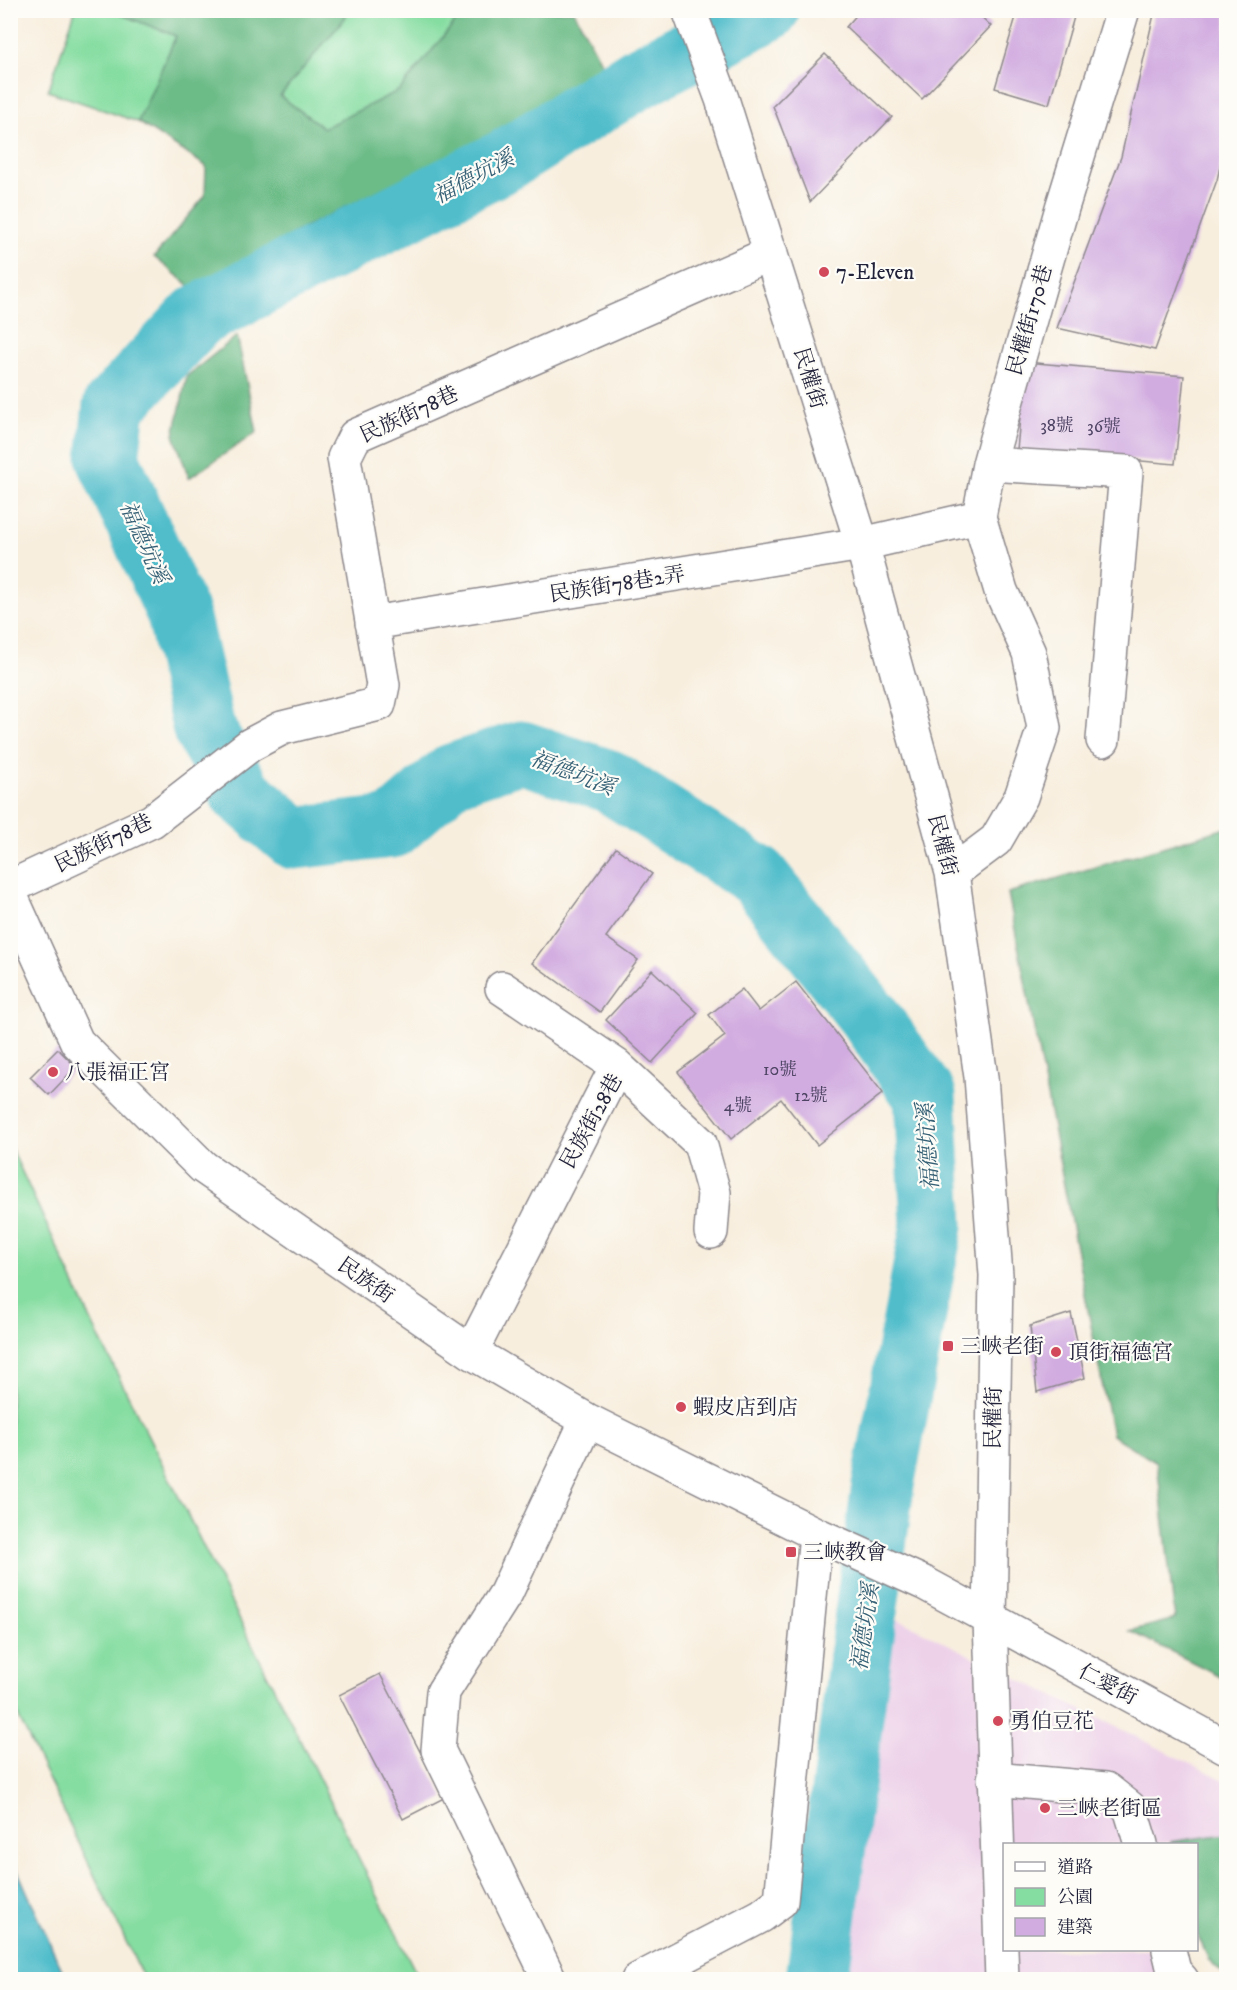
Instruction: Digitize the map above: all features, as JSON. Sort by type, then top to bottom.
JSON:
[{"type":"street","name":"民權街","points":[[689,10],[722,99],[862,544],[952,873],[981,1077],[996,1275],[990,1620],[1002,1980]]},
{"type":"street","name":"民權街170巷","points":[[979,517],[989,464],[1062,208],[1123,10]]},
{"type":"street","name":"民族街78巷","points":[[10,887],[152,821],[250,745],[282,728],[379,704],[383,685],[344,459],[355,436],[771,253]]},
{"type":"street","points":[[989,464],[1126,472],[1103,740]]},
{"type":"street","points":[[862,544],[979,517],[1001,591],[1029,654],[1044,728],[1021,797],[996,840],[952,873]]},
{"type":"street","name":"民族街78巷2弄","points":[[372,623],[862,544]]},
{"type":"street","name":"民族街","points":[[10,894],[77,1042],[203,1167],[471,1352],[587,1420],[825,1539],[924,1583]]},
{"type":"street","points":[[502,988],[617,1066]]},
{"type":"street","name":"民族街28巷","points":[[471,1352],[617,1066],[700,1143],[714,1193],[711,1232]]},
{"type":"street","points":[[550,1980],[438,1750],[443,1692],[506,1593],[587,1420]]},
{"type":"street","points":[[638,1980],[761,1916],[781,1901],[825,1539]]},
{"type":"street","name":"仁愛街","points":[[924,1583],[1227,1747]]},
{"type":"street","points":[[994,1779],[1107,1789],[1130,1808],[1140,1843]]},
{"type":"street","points":[[1169,1951],[1174,1971],[1182,1980]]},
{"type":"shaded area","name":"三峽老街區","points":[[881,1611],[1226,1781],[1226,1834],[1163,1843],[1003,1843],[1003,1951],[1158,1951],[1164,1979],[849,1980]]},
{"type":"green space","points":[[75,11],[112,11],[176,36],[138,122],[48,91]]},
{"type":"green space","points":[[112,11],[347,11],[345,18],[280,96],[324,128],[400,90],[464,11],[574,11],[603,66],[480,140],[301,229],[195,290],[154,257],[205,196],[206,166],[138,122],[176,36]]},
{"type":"green space","points":[[347,11],[464,11],[400,90],[324,128],[280,96],[345,18]]},
{"type":"green space","points":[[237,336],[257,432],[189,478],[174,435],[187,376]]},
{"type":"green space","points":[[1226,828],[1226,1679],[1130,1631],[1175,1619],[1157,1463],[1112,1435],[1008,893]]},
{"type":"green space","points":[[10,1146],[96,1331],[419,1979],[144,1979],[11,1701]]},
{"type":"green space","points":[[1226,1834],[1226,1976],[1209,1960],[1198,1936],[1198,1843],[1171,1842]]},
{"type":"water","points":[[11,1856],[66,1979],[11,1979]]},
{"type":"building","points":[[861,10],[974,10],[991,26],[922,99],[846,27]]},
{"type":"building","points":[[1018,10],[1076,10],[1049,104],[995,88]]},
{"type":"building","points":[[1155,10],[1226,10],[1226,141],[1217,180],[1155,350],[1057,328],[1121,157]]},
{"type":"building","points":[[825,54],[892,117],[810,202],[773,106]]},
{"type":"building","points":[[1025,362],[1184,376],[1175,464],[1017,450]]},
{"type":"building","points":[[616,848],[652,874],[606,937],[638,960],[600,1012],[532,963]]},
{"type":"building","points":[[652,970],[698,1013],[652,1063],[606,1020]]},
{"type":"building","points":[[796,982],[883,1093],[817,1145],[781,1099],[731,1139],[678,1072],[725,1036],[709,1015],[742,989],[759,1011]]},
{"type":"building","name":"八張福正宮","points":[[58,1049],[76,1067],[49,1095],[30,1077]]},
{"type":"building","name":"頂街福德宮","points":[[1071,1313],[1085,1378],[1037,1392],[1030,1326]]},
{"type":"building","points":[[380,1674],[444,1798],[403,1819],[339,1695]]},
{"type":"waterway","name":"福德坑溪","points":[[768,10],[638,78],[506,160],[198,316],[114,406],[108,459],[178,614],[204,729],[241,793],[294,838],[392,827],[452,775],[521,752],[609,781],[758,877],[868,1015],[925,1096],[932,1225],[883,1485],[817,1980]]},
{"type":"place","name":"7-Eleven","points":[[824,272]]},
{"type":"place","name":"八張福正宮","points":[[53,1072]]},
{"type":"place","name":"三峽老街","points":[[948,1346]]},
{"type":"place","name":"頂街福德宮","points":[[1056,1352]]},
{"type":"place","name":"蝦皮店到店","points":[[681,1407]]},
{"type":"place","name":"三峽教會","points":[[791,1552]]},
{"type":"place","name":"勇伯豆花","points":[[998,1721]]},
{"type":"place","name":"三峽老街區","points":[[1045,1808]]}]
